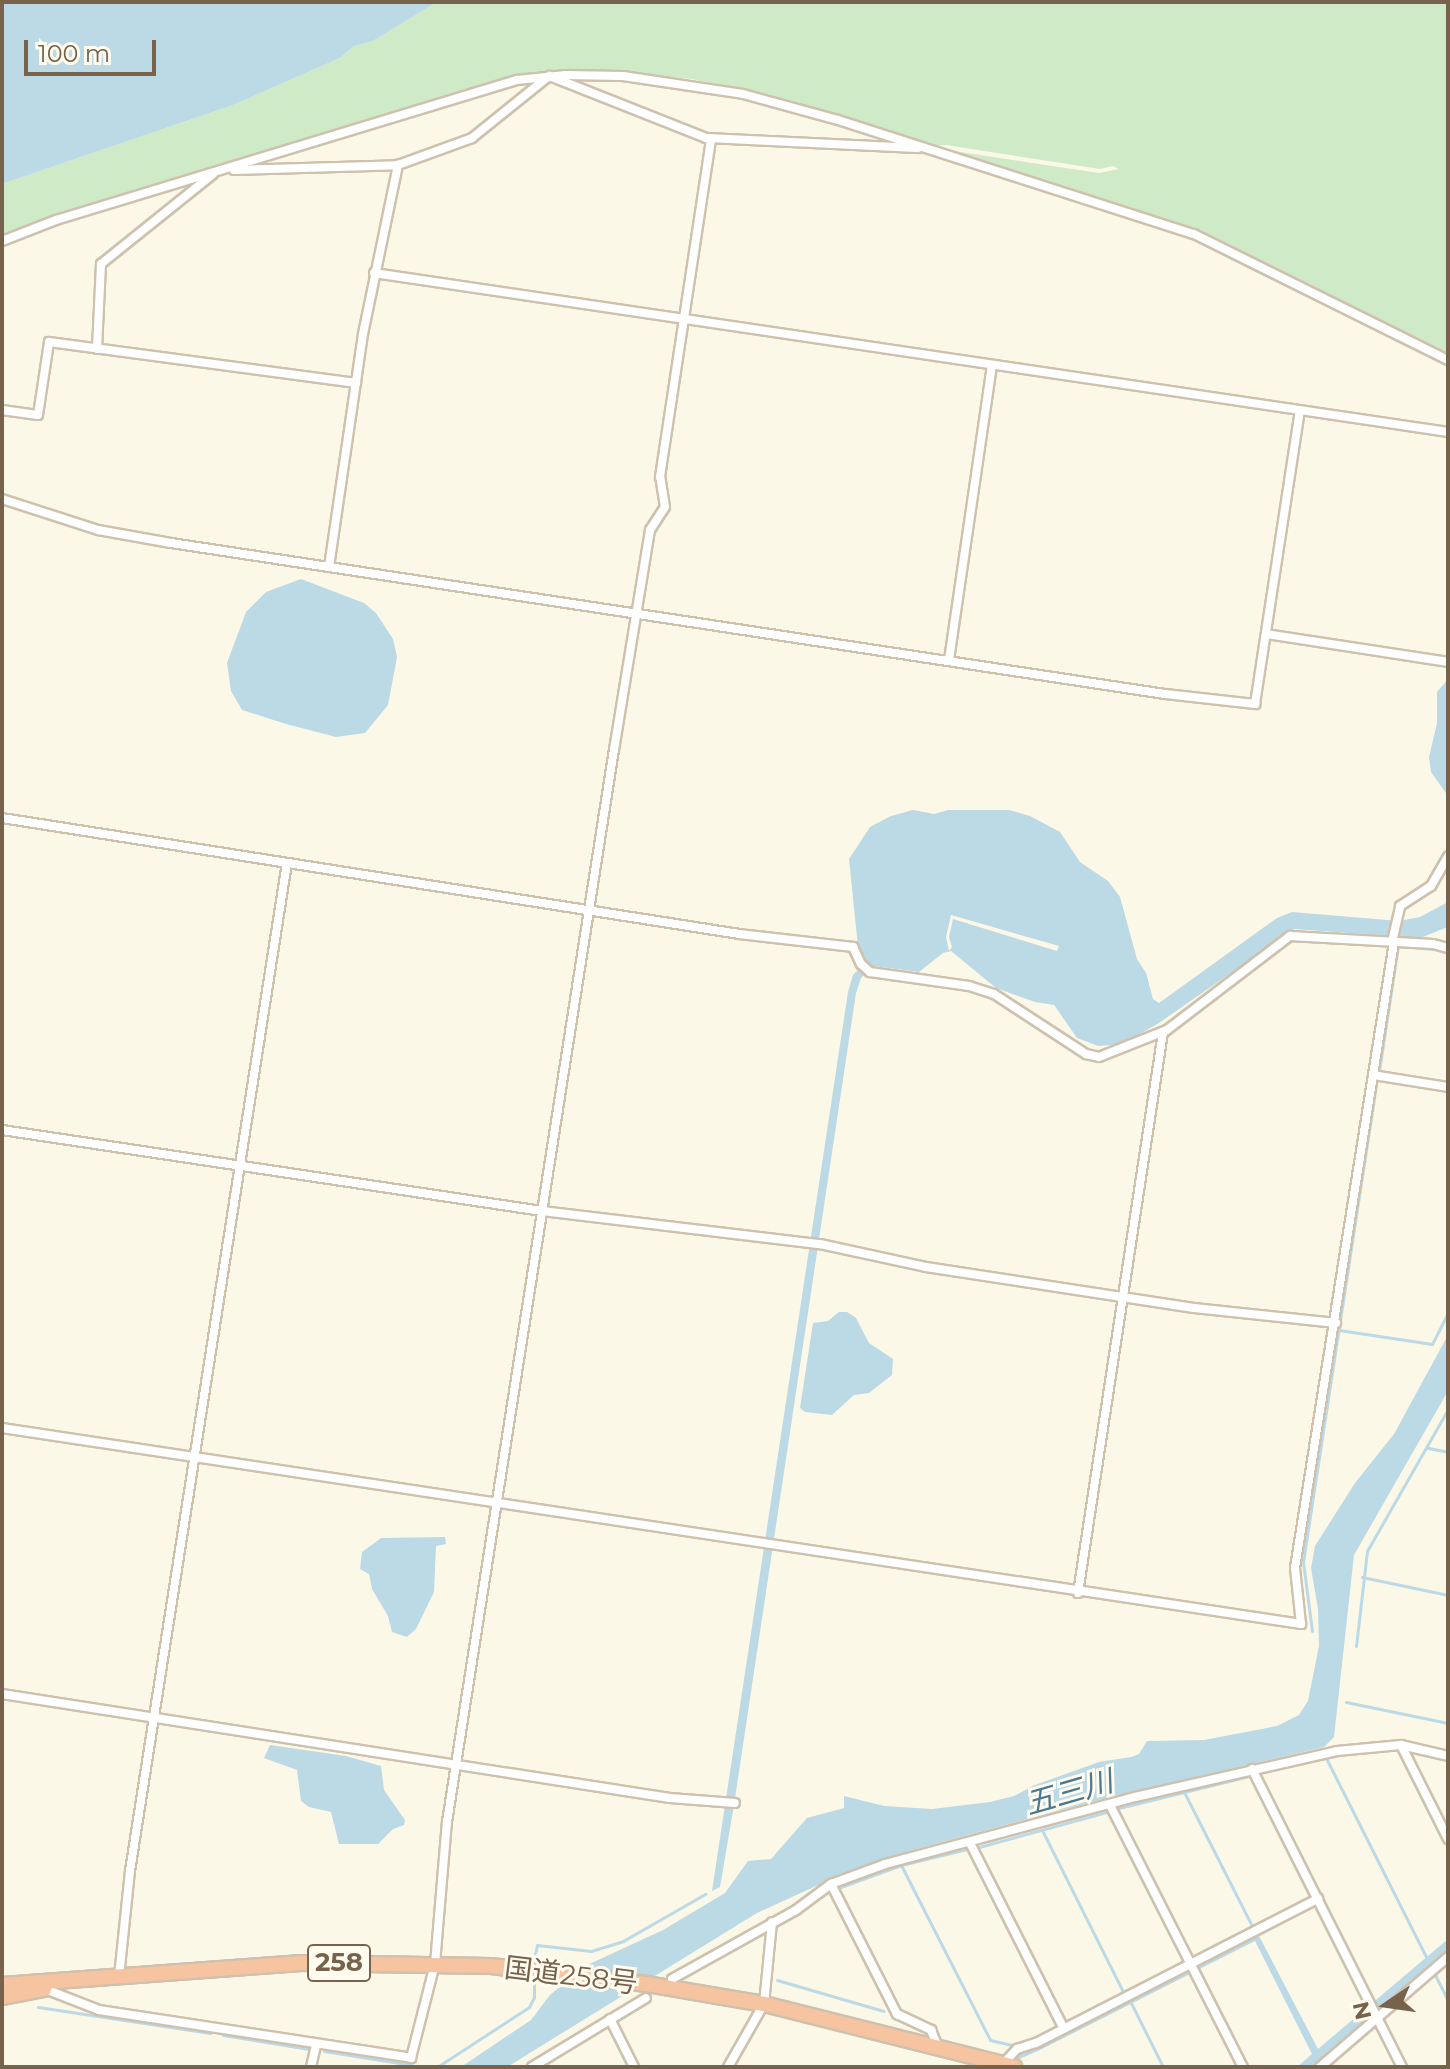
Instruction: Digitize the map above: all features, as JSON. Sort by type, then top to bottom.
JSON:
[{"type":"highway","name":"国道258号","points":[[2,1985],[301,1963],[435,1964],[559,1972],[646,1991],[764,2004],[938,2047],[978,2063],[1008,2066]]},
{"type":"highway","name":"国道258号","points":[[2,1995],[119,1977]]},
{"type":"street","points":[[2,241],[503,84],[550,76],[591,74],[691,84],[757,97],[931,149],[1194,234],[1445,359]]},
{"type":"street","points":[[550,76],[711,139],[931,149]]},
{"type":"street","points":[[97,349],[101,264],[219,171],[398,165],[472,138],[550,76]]},
{"type":"street","points":[[45,1989],[99,2010],[411,2058],[435,1964],[441,1866],[456,1764],[650,530],[665,507],[660,477],[711,139]]},
{"type":"street","points":[[329,567],[374,273],[398,165]]},
{"type":"street","points":[[374,273],[1448,432]]},
{"type":"street","points":[[2,410],[38,415],[49,342],[356,383]]},
{"type":"street","points":[[949,660],[992,365]]},
{"type":"street","points":[[2,499],[98,530],[637,614],[1255,704],[1300,411]]},
{"type":"street","points":[[1266,634],[1448,662]]},
{"type":"street","points":[[2,818],[739,934],[853,947],[861,964],[870,972],[969,986],[994,994],[1086,1054],[1099,1057],[1163,1032],[1204,1005],[1290,936],[1393,941],[1448,948]]},
{"type":"street","points":[[2,1428],[626,1524],[774,1542],[1078,1593],[1301,1624],[1295,1568],[1336,1323],[1396,917],[1400,906],[1431,886],[1448,857]]},
{"type":"street","points":[[119,1977],[119,1948],[287,863]]},
{"type":"street","points":[[1078,1593],[1163,1032]]},
{"type":"street","points":[[1373,1075],[1448,1087]]},
{"type":"street","points":[[2,1130],[542,1211],[820,1244],[926,1267],[1123,1297],[1336,1323]]},
{"type":"street","points":[[2,1694],[670,1798],[731,1803]]},
{"type":"street","points":[[1401,1745],[1448,1839]]},
{"type":"street","points":[[672,1979],[831,1884],[885,1864],[1252,1769],[1337,1751],[1401,1745],[1448,1756]]},
{"type":"street","points":[[1252,1769],[1402,2067]]},
{"type":"street","points":[[1110,1805],[1243,2067]]},
{"type":"street","points":[[970,1843],[1064,2029]]},
{"type":"street","points":[[831,1884],[897,2014],[931,2030],[938,2047]]},
{"type":"street","points":[[1008,2066],[1017,2049],[1192,1968],[1318,1899]]},
{"type":"street","points":[[728,2067],[764,2004],[772,1922]]},
{"type":"street","points":[[1320,2067],[1448,1957]]},
{"type":"street","points":[[532,2067],[610,2019],[646,1991]]},
{"type":"street","points":[[610,2019],[634,2067]]},
{"type":"street","points":[[311,2067],[316,2045]]},
{"type":"green space","points":[[437,2],[1448,2],[1448,354],[1195,230],[947,150],[1099,173],[1119,169],[1113,166],[1100,169],[946,145],[934,146],[745,90],[691,79],[597,70],[550,71],[487,84],[2,235],[2,184],[233,105],[340,58],[354,46],[373,41]]},
{"type":"water","points":[[2,2],[437,2],[373,41],[354,46],[340,58],[233,105],[2,184]]},
{"type":"water","points":[[301,579],[364,603],[376,613],[393,639],[397,657],[388,705],[365,733],[336,737],[286,724],[242,710],[231,691],[227,663],[246,612],[266,592]]},
{"type":"water","points":[[1448,679],[1448,796],[1431,772],[1429,757],[1437,723],[1437,692]]},
{"type":"water","points":[[913,810],[934,814],[948,810],[1009,810],[1030,816],[1060,832],[1080,862],[1108,881],[1120,897],[1137,959],[1146,973],[1153,999],[1159,1003],[1277,918],[1292,912],[1399,921],[1420,917],[1448,902],[1448,927],[1420,938],[1294,929],[1159,1023],[1127,1041],[1112,1045],[1098,1046],[1077,1038],[1054,1005],[1035,1002],[996,988],[951,951],[943,953],[919,972],[873,966],[861,978],[856,993],[734,1805],[720,1887],[712,1891],[848,992],[853,975],[865,962],[858,947],[849,859],[870,827],[891,816]]},
{"type":"water","points":[[839,1312],[847,1312],[856,1318],[869,1343],[893,1359],[892,1375],[869,1393],[854,1395],[832,1415],[805,1412],[800,1408],[813,1323],[828,1321]]},
{"type":"water","name":"五三川","points":[[1448,1335],[1448,1391],[1354,1555],[1334,1737],[1324,1747],[1102,1799],[916,1849],[849,1871],[757,1913],[507,2067],[461,2067],[531,2020],[550,1995],[585,1966],[663,1930],[725,1893],[748,1861],[771,1859],[807,1818],[844,1808],[844,1796],[884,1806],[932,1809],[990,1802],[1014,1796],[1035,1785],[1099,1762],[1139,1754],[1147,1741],[1204,1740],[1277,1726],[1299,1715],[1308,1701],[1319,1646],[1318,1609],[1311,1568],[1315,1546],[1355,1483],[1394,1434]]},
{"type":"water","points":[[445,1537],[446,1544],[436,1546],[434,1592],[416,1629],[407,1637],[392,1632],[388,1616],[372,1589],[369,1574],[360,1569],[362,1552],[381,1538]]},
{"type":"water","points":[[270,1745],[346,1756],[381,1766],[384,1790],[405,1820],[404,1825],[393,1829],[378,1844],[339,1844],[331,1812],[309,1807],[301,1801],[297,1770],[264,1758]]},
{"type":"water","points":[[1258,1934],[1318,2049],[1448,1939],[1448,1953],[1315,2067],[1297,2067],[1312,2054],[1255,1941],[1038,2051],[1015,2061],[1013,2058]]},
{"type":"pier","points":[[951,915],[1059,946],[1057,951],[953,919],[949,937],[952,947],[949,951],[946,937]]},
{"type":"waterway","points":[[1379,1071],[1398,946],[1448,953]]},
{"type":"waterway","points":[[1312,1631],[1303,1562],[1377,1081]]},
{"type":"waterway","points":[[1339,1330],[1432,1344],[1448,1313]]},
{"type":"waterway","points":[[1356,1646],[1367,1551],[1448,1409]]},
{"type":"waterway","points":[[1428,1448],[1448,1452]]},
{"type":"waterway","points":[[1362,1577],[1448,1595]]},
{"type":"waterway","points":[[1346,1702],[1448,1723]]},
{"type":"waterway","points":[[1327,1760],[1426,1957]]},
{"type":"waterway","name":"五三川","points":[[1119,1808],[1249,1776]]},
{"type":"waterway","points":[[1184,1792],[1253,1928]]},
{"type":"waterway","name":"五三川","points":[[979,1847],[1107,1812]]},
{"type":"waterway","name":"五三川","points":[[1042,1830],[1124,1994]]},
{"type":"waterway","points":[[838,1888],[901,1865],[967,1849]]},
{"type":"waterway","points":[[901,1865],[990,2040],[1016,2046]]},
{"type":"waterway","points":[[535,1954],[537,1945],[591,1951],[623,1941],[705,1894]]},
{"type":"waterway","points":[[1434,1973],[1448,2000]]},
{"type":"waterway","points":[[777,1980],[884,2011]]},
{"type":"waterway","points":[[437,2067],[529,2007],[534,1997],[534,1982]]},
{"type":"waterway","points":[[1131,2003],[1163,2067]]},
{"type":"waterway","points":[[38,2007],[210,2033]]},
{"type":"waterway","points":[[223,2035],[309,2049]]},
{"type":"waterway","points":[[324,2051],[412,2065]]},
{"type":"waterway","points":[[423,2066],[432,2067]]}]
